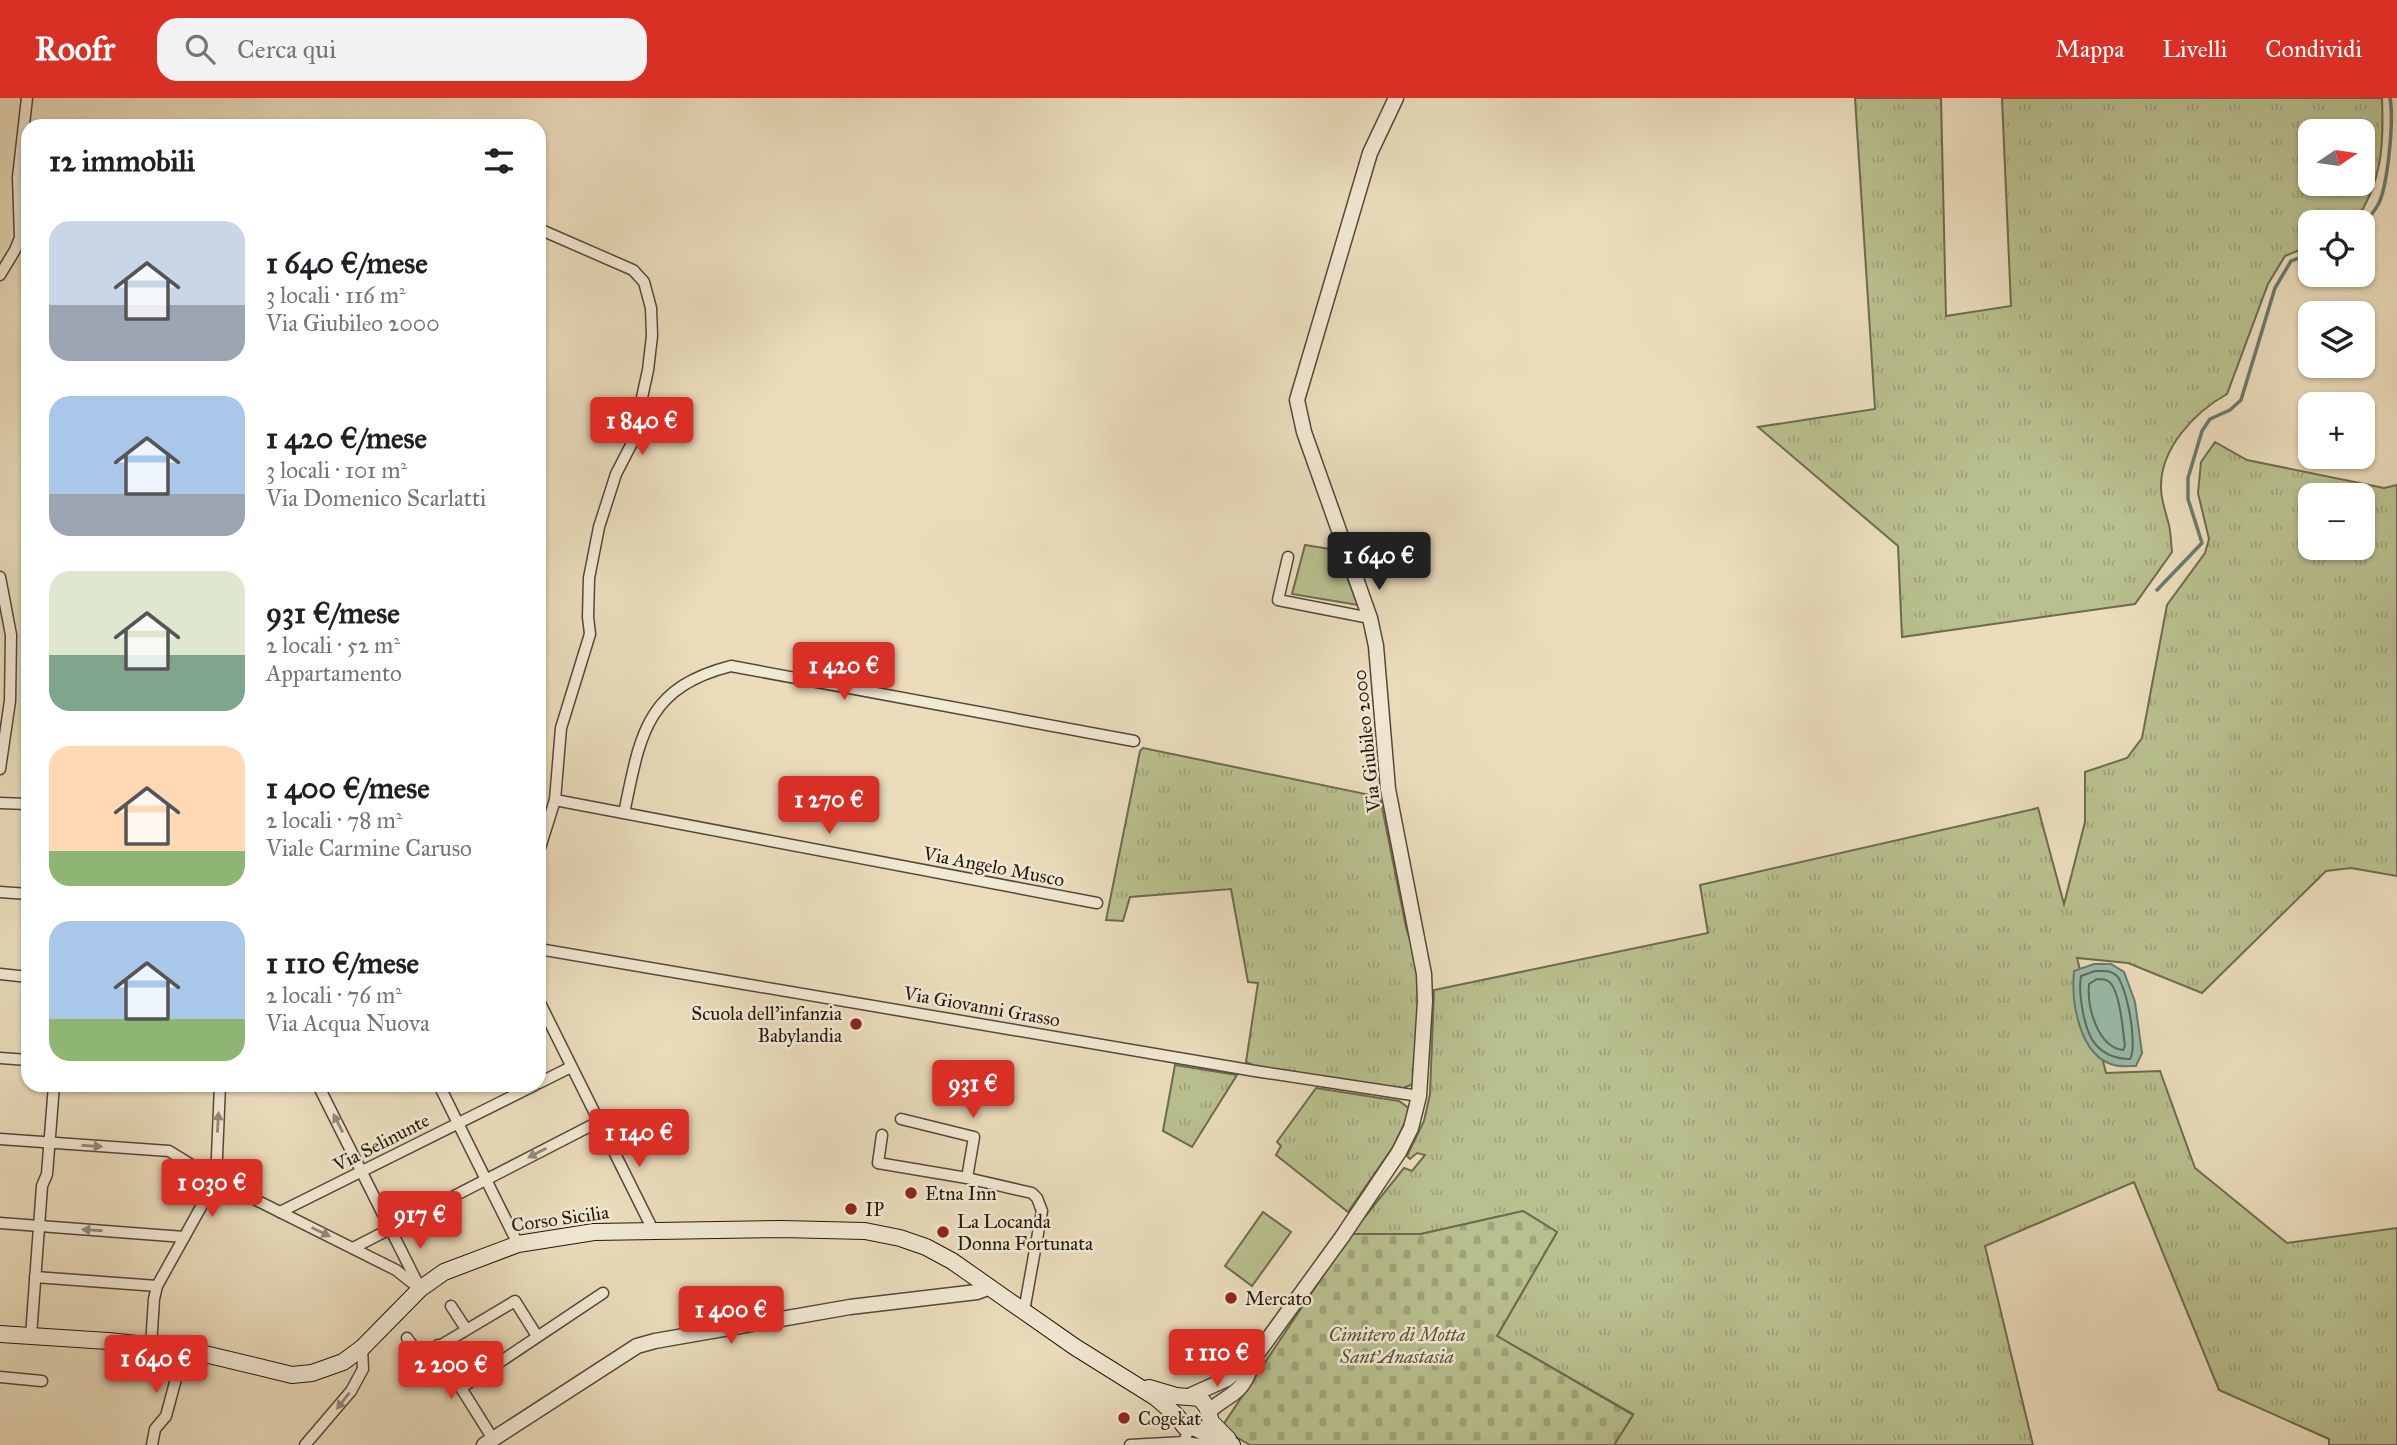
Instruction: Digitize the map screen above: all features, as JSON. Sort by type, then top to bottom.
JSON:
[{"type":"main road","name":"Corso Sicilia","points":[[0,1334],[184,1349],[292,1375],[326,1369],[343,1362],[362,1348],[420,1289],[444,1272],[517,1244],[594,1232],[653,1230],[782,1229],[880,1233],[926,1247],[952,1261],[1104,1366],[1133,1383]]},
{"type":"main road","points":[[1133,1383],[1171,1395],[1200,1398],[1219,1432],[1234,1445]]},
{"type":"main road","points":[[1133,1383],[1176,1415],[1189,1433],[1234,1445]]},
{"type":"main road","points":[[1176,1415],[1177,1405],[1188,1396]]},
{"type":"main road","points":[[1189,1433],[1203,1424],[1208,1414]]},
{"type":"street","points":[[25,119],[27,98]]},
{"type":"street","name":"Via Giubileo 2000","points":[[1255,1357],[1399,1152],[1414,1119],[1419,1096],[1424,975],[1388,789],[1376,646],[1370,618],[1304,432],[1297,400],[1370,153],[1396,98]]},
{"type":"street","points":[[0,275],[20,238],[18,177],[21,151]]},
{"type":"street","points":[[546,232],[640,275],[651,308],[652,336],[639,419],[632,443],[616,474],[599,527],[589,578],[590,634],[561,729],[555,800],[546,829]]},
{"type":"street","points":[[1288,557],[1278,600],[1370,618]]},
{"type":"street","points":[[0,577],[10,635],[10,701],[0,769]]},
{"type":"street","points":[[624,813],[639,745],[647,724],[671,696],[686,684],[697,677],[731,666],[1133,741]]},
{"type":"street","name":"Via Angelo Musco","points":[[555,800],[1097,903]]},
{"type":"street","points":[[0,803],[21,804]]},
{"type":"street","points":[[0,892],[21,894]]},
{"type":"street","name":"Via Giovanni Grasso","points":[[546,950],[1255,1071],[1419,1096]]},
{"type":"street","points":[[0,974],[21,976]]},
{"type":"street","points":[[546,1015],[653,1230]]},
{"type":"street","points":[[0,1058],[21,1060]]},
{"type":"street","name":"Via Selinunte","points":[[546,1080],[571,1067]]},
{"type":"street","points":[[31,1336],[38,1226],[42,1186],[47,1174],[53,1092]]},
{"type":"street","points":[[151,1346],[157,1286],[216,1180],[220,1092]]},
{"type":"street","points":[[322,1092],[420,1289]]},
{"type":"street","points":[[442,1092],[517,1244]]},
{"type":"street","name":"Via Selinunte","points":[[280,1212],[521,1092]]},
{"type":"street","points":[[901,1119],[974,1137],[967,1178]]},
{"type":"street","points":[[353,1248],[598,1122]]},
{"type":"street","points":[[882,1135],[878,1163],[967,1178],[1032,1193],[1037,1198],[1042,1211],[1024,1311]]},
{"type":"street","points":[[0,1139],[169,1151],[216,1180],[396,1270],[420,1289]]},
{"type":"street","points":[[0,1226],[38,1226],[184,1237]]},
{"type":"street","points":[[35,1277],[157,1286]]},
{"type":"street","points":[[438,1345],[489,1442],[613,1360],[646,1344],[850,1307],[977,1292],[990,1287]]},
{"type":"street","points":[[461,1388],[603,1293]]},
{"type":"street","points":[[407,1338],[421,1357],[515,1301],[537,1336]]},
{"type":"street","points":[[451,1306],[466,1329]]},
{"type":"street","points":[[305,1445],[351,1391],[363,1369],[362,1348]]},
{"type":"street","points":[[152,1445],[155,1429],[166,1416],[184,1349]]},
{"type":"street","points":[[1188,1396],[1227,1379],[1255,1357]]},
{"type":"street","points":[[1208,1414],[1244,1382],[1255,1357]]},
{"type":"street","points":[[0,1377],[42,1381]]},
{"type":"street","points":[[1130,1445],[1189,1433],[1209,1445]]},
{"type":"green space","points":[[1855,98],[1941,98],[1946,316],[2011,306],[2002,98],[2382,98],[2381,148],[2375,181],[2375,119],[2298,119],[2298,196],[2369,196],[2362,210],[2298,210],[2298,251],[2285,256],[2268,284],[2227,394],[2192,421],[2173,445],[2166,459],[2161,493],[2170,528],[2172,552],[2135,604],[1902,637],[1898,546],[1758,427],[1875,409]]},
{"type":"green space","points":[[2215,442],[2247,460],[2360,483],[2298,483],[2298,560],[2375,560],[2375,486],[2384,488],[2397,485],[2397,876],[2351,868],[2326,871],[2202,993],[2128,963],[2077,958],[2106,1073],[2160,1071],[2195,1168],[2287,1243],[2397,1228],[2397,1445],[2329,1445],[2329,1439],[2219,1390],[2134,1182],[1985,1246],[2033,1445],[1614,1445],[1633,1414],[1497,1336],[1557,1232],[1523,1211],[1421,1234],[1351,1234],[1404,1168],[1412,1171],[1425,1155],[1417,1153],[1410,1159],[1407,1156],[1424,1121],[1430,1094],[1434,990],[1708,933],[1700,885],[2038,808],[2064,904],[2085,822],[2085,772],[2127,758],[2142,738],[2167,605],[2205,553],[2209,539],[2198,493],[2201,462]]},
{"type":"green space","points":[[1305,545],[1336,550],[1358,605],[1292,594]]},
{"type":"green space","points":[[1143,748],[1380,797],[1406,927],[1417,962],[1420,992],[1413,1084],[1401,1089],[1255,1066],[1246,1062],[1258,983],[1248,982],[1231,889],[1130,897],[1123,921],[1106,920],[1140,751]]},
{"type":"green space","points":[[1175,1065],[1237,1075],[1192,1147],[1163,1131]]},
{"type":"green space","points":[[1316,1088],[1399,1101],[1410,1109],[1393,1147],[1348,1212],[1276,1155],[1281,1146],[1277,1142]]},
{"type":"green space","name":"Cimitero di Motta Sant'Anastasia","points":[[1523,1211],[1557,1232],[1497,1336],[1633,1415],[1614,1445],[1250,1445],[1221,1428],[1351,1234],[1421,1234]]},
{"type":"green space","points":[[1263,1212],[1291,1232],[1252,1286],[1225,1266]]},
{"type":"water","points":[[2094,964],[2111,964],[2124,972],[2135,1002],[2142,1053],[2136,1066],[2116,1066],[2102,1060],[2085,1039],[2076,1012],[2074,971]]},
{"type":"waterway","points":[[2374,210],[2382,194],[2387,167],[2391,136],[2390,98]]},
{"type":"waterway","points":[[2157,590],[2202,543],[2188,499],[2188,478],[2202,431],[2210,419],[2230,410],[2241,400],[2275,288],[2291,261],[2298,258]]},
{"type":"place","name":"Scuola dell'infanzia Babylandia","points":[[856,1024]]},
{"type":"place","name":"Etna Inn","points":[[911,1193]]},
{"type":"place","name":"IP","points":[[851,1209]]},
{"type":"place","name":"La Locanda Donna Fortunata","points":[[943,1232]]},
{"type":"place","name":"Mercato","points":[[1231,1298]]},
{"type":"place","name":"Cogekat","points":[[1124,1418]]}]
